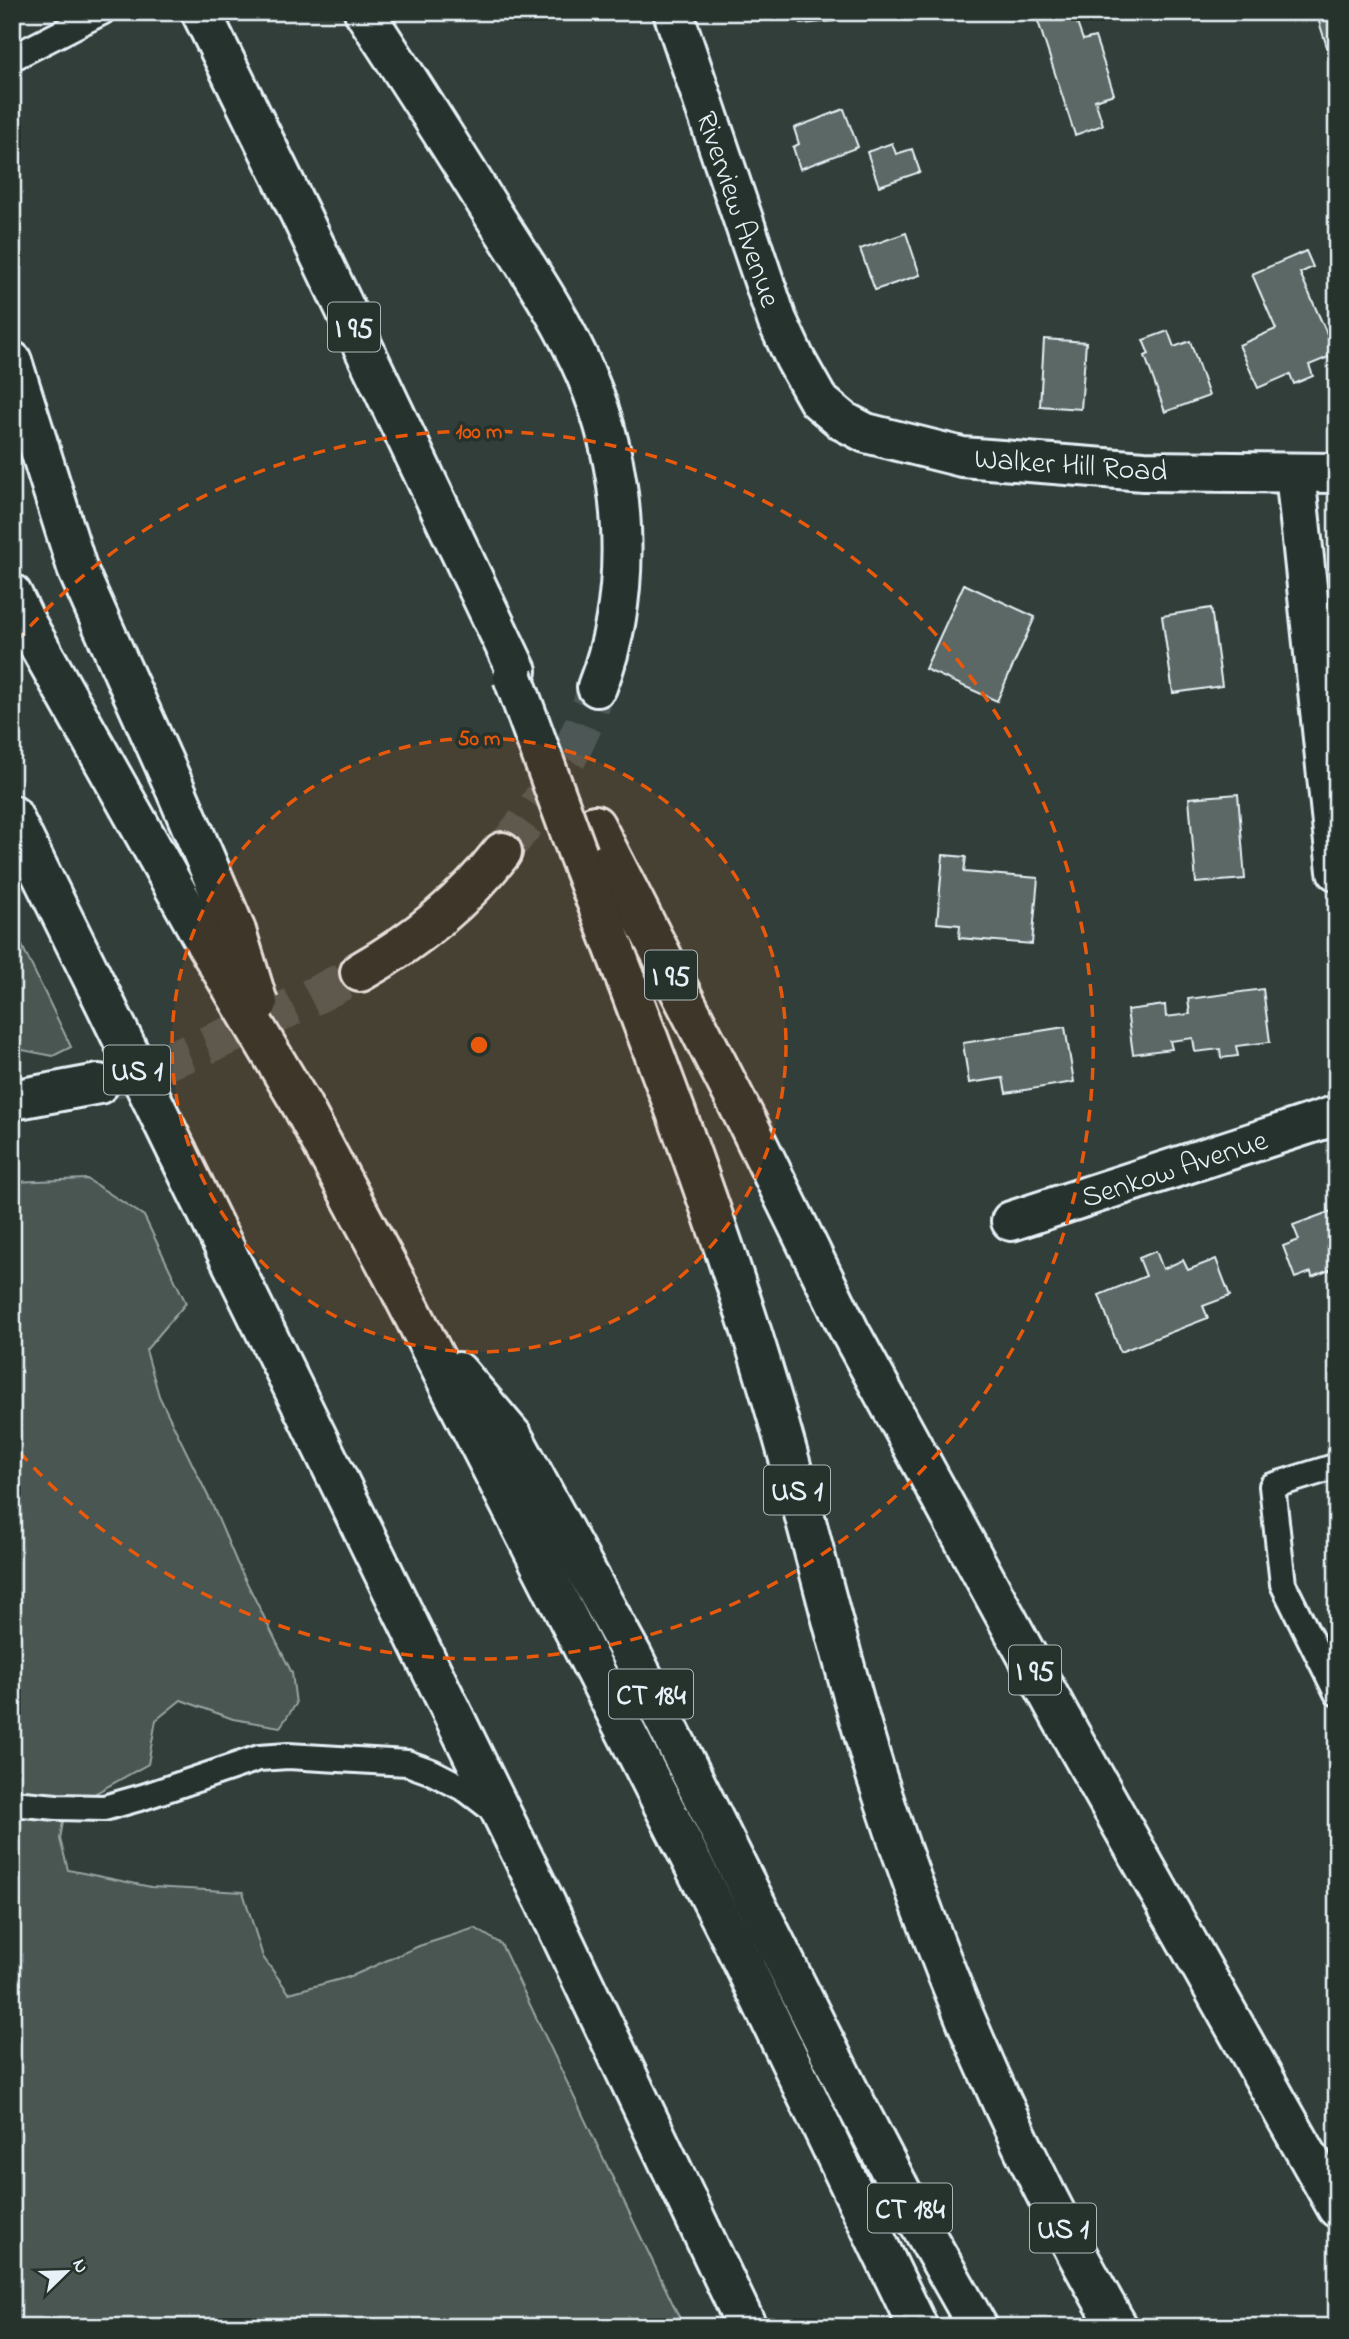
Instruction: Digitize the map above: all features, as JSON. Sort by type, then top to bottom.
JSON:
[{"type":"main road","name":"I 95","points":[[201,12],[300,214],[511,664]]},
{"type":"main road","points":[[364,12],[554,312],[583,368],[600,410],[615,474],[621,566],[613,632],[597,687]]},
{"type":"main road","name":"Riverview Avenue","points":[[673,12],[777,320],[818,400]]},
{"type":"main road","points":[[12,362],[78,570],[221,938],[274,1059],[301,1104],[417,1324],[732,1940],[918,2327]]},
{"type":"main road","name":"Walker Hill Road","points":[[818,400],[843,421],[866,433],[962,457],[1144,471],[1337,472]]},
{"type":"main road","points":[[1295,473],[1337,872]]},
{"type":"main road","points":[[12,594],[25,621],[221,938]]},
{"type":"main road","name":"US 1","points":[[511,664],[587,839],[660,1066],[748,1321],[771,1395],[867,1746],[923,1912],[986,2066],[1030,2163],[1118,2327]]},
{"type":"main road","name":"US 1","points":[[12,815],[503,1818],[747,2327]]},
{"type":"main road","name":"I 95","points":[[587,839],[748,1124],[849,1330],[1059,1714],[1337,2208]]},
{"type":"main road","points":[[360,972],[399,948],[443,915],[502,852]]},
{"type":"main road","points":[[12,1100],[99,1084]]},
{"type":"main road","name":"Senkow Avenue","points":[[1011,1221],[1337,1115]]},
{"type":"main road","name":"CT 184","points":[[417,1324],[513,1437],[633,1657],[846,2087],[978,2327]]},
{"type":"lane","points":[[12,58],[102,12]]},
{"type":"lane","points":[[1337,1466],[1272,1486],[1283,1584],[1337,1693]]},
{"type":"lane","points":[[12,1804],[104,1808],[259,1758],[288,1756],[408,1763],[467,1790],[503,1818]]},
{"type":"shaded area","points":[[12,925],[71,1047],[53,1056],[12,1048]]},
{"type":"shaded area","points":[[87,1179],[144,1216],[186,1303],[146,1350],[159,1396],[292,1673],[296,1704],[280,1727],[233,1719],[181,1700],[156,1720],[148,1764],[94,1794],[66,1804],[60,1839],[68,1870],[151,1887],[243,1892],[263,1957],[289,1993],[352,1976],[419,1946],[475,1928],[501,1944],[684,2327],[12,2327],[12,1182]]},
{"type":"building","points":[[777,12],[860,12],[840,15],[834,21],[802,24],[797,19],[778,20]]},
{"type":"building","points":[[1035,12],[1073,12],[1083,40],[1095,37],[1114,94],[1095,100],[1103,125],[1075,135]]},
{"type":"building","points":[[1316,12],[1337,12],[1337,61],[1332,63]]},
{"type":"building","points":[[844,109],[858,147],[800,169],[793,147],[799,144],[794,128]]},
{"type":"building","points":[[892,143],[896,154],[912,149],[920,172],[879,186],[867,152]]},
{"type":"building","points":[[906,233],[920,275],[875,290],[860,249]]},
{"type":"building","points":[[1306,251],[1313,267],[1300,273],[1336,354],[1309,365],[1313,376],[1294,384],[1290,374],[1258,388],[1239,345],[1276,329],[1252,274]]},
{"type":"building","points":[[1168,331],[1174,347],[1190,341],[1209,396],[1165,412],[1145,356],[1149,354],[1143,340]]},
{"type":"building","points":[[1044,339],[1086,342],[1081,409],[1040,406]]},
{"type":"building","points":[[964,584],[1035,617],[997,701],[925,669]]},
{"type":"building","points":[[1211,608],[1222,686],[1173,693],[1162,616]]},
{"type":"building","points":[[1238,794],[1245,879],[1196,883],[1189,798]]},
{"type":"building","points":[[943,855],[966,857],[964,872],[1038,878],[1032,944],[959,938],[960,925],[937,923]]},
{"type":"building","points":[[1263,989],[1270,1042],[1236,1046],[1238,1056],[1221,1058],[1220,1049],[1195,1052],[1193,1038],[1170,1041],[1172,1049],[1133,1054],[1127,1010],[1165,1005],[1166,1017],[1190,1014],[1188,999]]},
{"type":"building","points":[[1065,1027],[1074,1082],[1006,1093],[1003,1078],[969,1083],[963,1043]]},
{"type":"building","points":[[1337,1209],[1337,1267],[1312,1277],[1311,1272],[1295,1278],[1283,1246],[1299,1240],[1293,1225]]},
{"type":"building","points":[[1156,1251],[1163,1269],[1183,1260],[1188,1270],[1216,1259],[1230,1296],[1203,1306],[1208,1318],[1120,1352],[1099,1295],[1146,1276],[1139,1258]]},
{"type":"tunnel","points":[[502,852],[532,815],[558,774],[580,732],[597,687]]},
{"type":"tunnel","points":[[99,1084],[232,1034],[297,1005],[360,972]]}]
